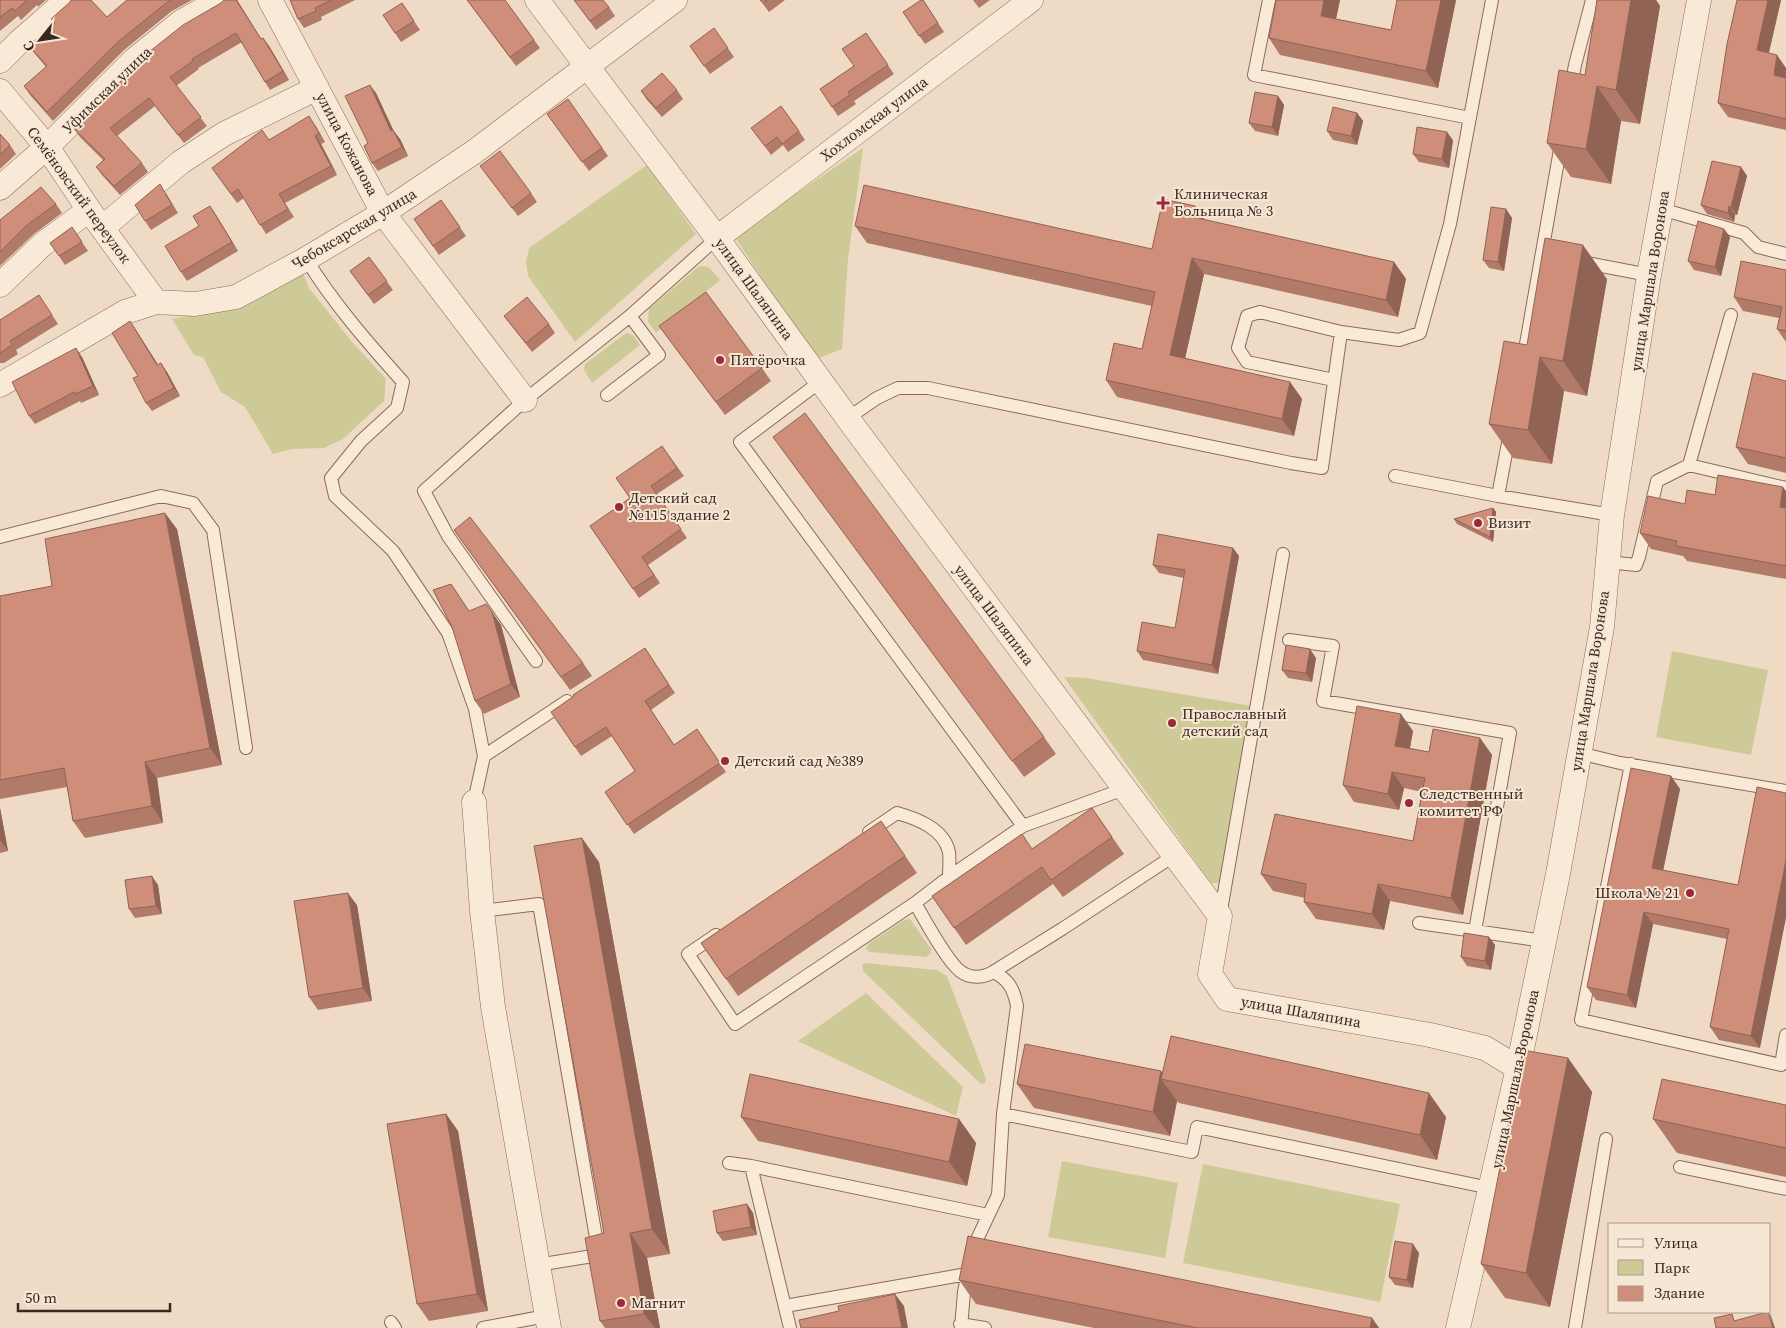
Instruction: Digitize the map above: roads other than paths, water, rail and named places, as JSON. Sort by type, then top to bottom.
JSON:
[{"type":"street","points":[[0,62],[19,42],[67,0]]},
{"type":"street","name":"Уфимская улица","points":[[0,188],[47,148],[134,60],[181,22],[220,0]]},
{"type":"street","name":"улица Кожанова","points":[[270,0],[383,213],[526,400]]},
{"type":"street","name":"улица Шаляпина","points":[[537,0],[717,238],[848,418],[1220,916],[1210,974],[1226,998],[1448,1039],[1485,1048],[1518,1068]]},
{"type":"street","name":"Чебоксарская улица","points":[[0,385],[124,312],[156,302],[195,304],[236,297],[306,259],[383,213],[474,152],[675,0]]},
{"type":"street","name":"Хохломская улица","points":[[717,238],[1031,0]]},
{"type":"street","name":"улица Маршала Воронова","points":[[1462,1327],[1558,874],[1602,627],[1612,515],[1649,274],[1699,0]]},
{"type":"street","points":[[0,285],[43,244],[96,219],[217,138],[317,88]]},
{"type":"street","name":"Семёновский переулок","points":[[0,91],[47,148],[156,302]]},
{"type":"street","points":[[474,802],[482,911],[494,1007],[548,1322]]},
{"type":"lane","points":[[1269,0],[1254,75],[1470,118]]},
{"type":"lane","points":[[1334,380],[1247,362],[1238,348],[1247,316],[1260,312],[1341,332],[1399,340],[1420,333],[1450,224],[1492,0]]},
{"type":"lane","points":[[1568,103],[1575,66],[1592,0]]},
{"type":"lane","points":[[1521,371],[1547,255],[1564,132]]},
{"type":"lane","points":[[1661,209],[1744,233],[1758,246],[1786,254]]},
{"type":"lane","points":[[536,661],[448,536],[424,491],[526,400],[630,316],[717,238]]},
{"type":"lane","points":[[306,259],[356,328],[403,382],[397,408],[361,441],[331,478],[335,496],[393,551],[448,633],[475,709],[484,756],[474,802]]},
{"type":"lane","points":[[1571,260],[1649,274]]},
{"type":"lane","points":[[1689,465],[1731,315]]},
{"type":"lane","points":[[608,395],[659,355],[630,316]]},
{"type":"lane","points":[[848,418],[877,398],[898,388],[928,388],[1322,468],[1341,332]]},
{"type":"lane","points":[[821,381],[740,442],[1023,826]]},
{"type":"lane","points":[[1498,496],[1512,419]]},
{"type":"lane","points":[[1608,562],[1636,565],[1657,481],[1689,465],[1786,488]]},
{"type":"lane","points":[[1395,476],[1612,515]]},
{"type":"lane","points":[[0,537],[161,496],[193,503],[212,530],[246,748]]},
{"type":"lane","points":[[1220,916],[1283,554]]},
{"type":"lane","points":[[1289,640],[1333,646],[1323,701],[1510,733],[1475,931]]},
{"type":"lane","points":[[484,756],[575,696]]},
{"type":"lane","points":[[1579,753],[1630,764],[1786,791]]},
{"type":"lane","points":[[1630,764],[1581,1020],[1781,1065],[1786,1035]]},
{"type":"lane","points":[[728,927],[688,954],[735,1024],[915,903],[1023,826],[1124,788]]},
{"type":"lane","points":[[857,840],[897,813],[919,819],[939,834],[949,852],[949,877]]},
{"type":"lane","points":[[915,903],[952,963],[961,972],[981,977],[993,972],[1062,930],[1175,855]]},
{"type":"lane","points":[[482,911],[539,904],[598,1255],[537,1265]]},
{"type":"lane","points":[[1419,923],[1544,941]]},
{"type":"lane","points":[[985,1328],[961,1326],[967,1274],[972,1250],[998,1195],[1003,1114],[1017,1006],[1015,996],[1006,980],[993,972]]},
{"type":"lane","points":[[1003,1114],[1192,1152],[1197,1127],[1490,1188]]},
{"type":"lane","points":[[1575,1328],[1606,1139]]},
{"type":"lane","points":[[729,1163],[752,1166],[988,1215]]},
{"type":"lane","points":[[752,1166],[790,1328]]},
{"type":"lane","points":[[1680,1167],[1786,1189]]},
{"type":"lane","points":[[785,1306],[967,1274]]},
{"type":"lane","points":[[483,1328],[548,1322]]},
{"type":"place","name":"Клиническая Больница № 3","points":[[1163,203]]},
{"type":"place","name":"Пятёрочка","points":[[720,360]]},
{"type":"place","name":"Детский сад №115 здание 2","points":[[619,507]]},
{"type":"place","name":"Визит","points":[[1478,523]]},
{"type":"place","name":"Православный детский сад","points":[[1172,723]]},
{"type":"place","name":"Детский сад №389","points":[[725,761]]},
{"type":"place","name":"Следственный комитет РФ","points":[[1409,803]]},
{"type":"place","name":"Школа № 21","points":[[1690,893]]},
{"type":"place","name":"Магнит","points":[[621,1303]]}]
